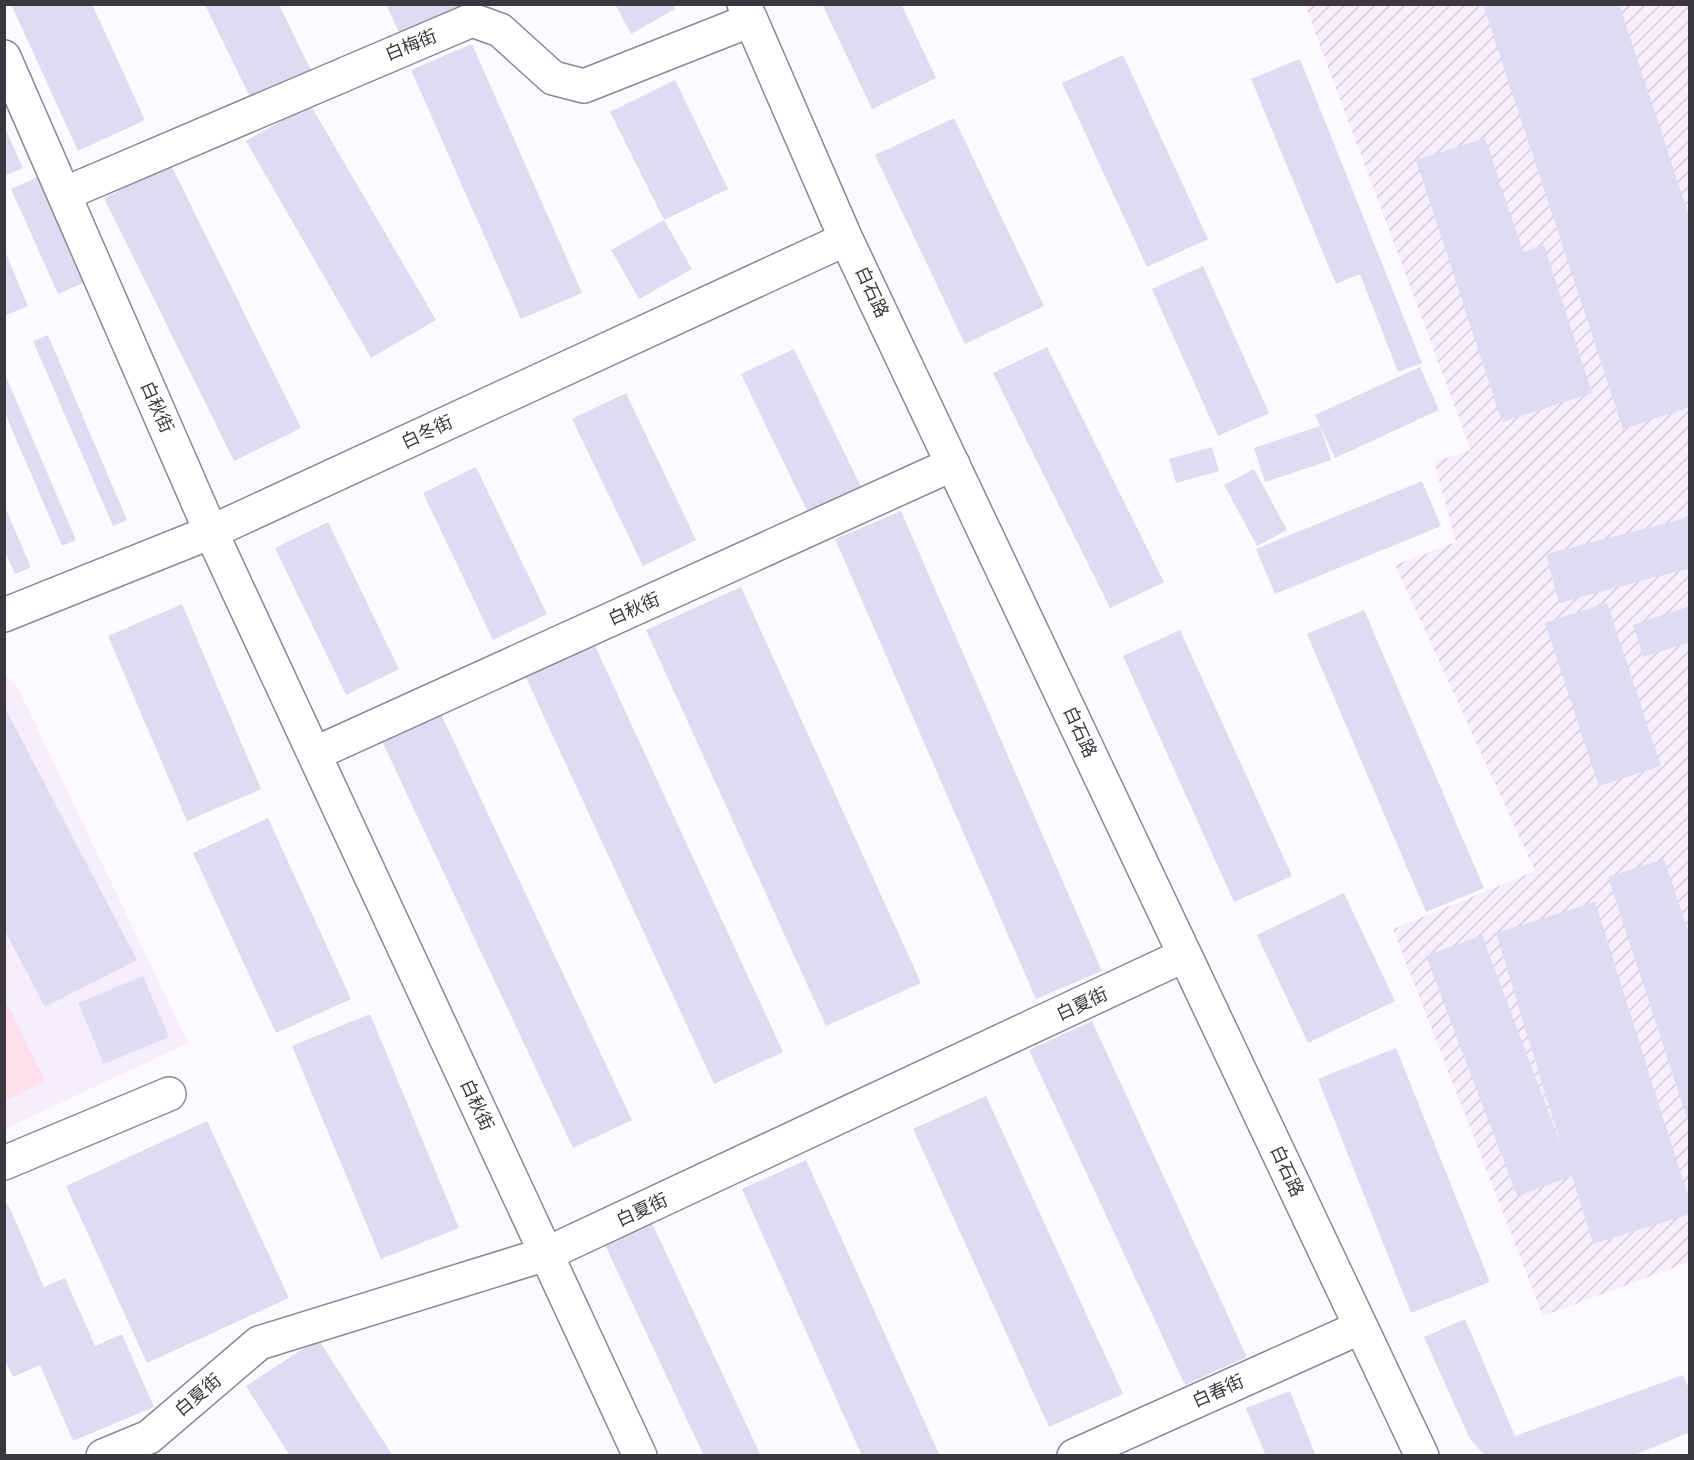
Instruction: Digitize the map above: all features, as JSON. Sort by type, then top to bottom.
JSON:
[{"type":"street","name":"白梅街","points":[[64,194],[472,20],[500,30],[553,78],[584,86],[747,12]]},
{"type":"street","name":"白石路","points":[[747,12],[846,238],[1422,1455]]},
{"type":"street","name":"白秋街","points":[[4,57],[211,532],[640,1455]]},
{"type":"street","name":"白冬街","points":[[4,615],[211,532],[846,238]]},
{"type":"street","name":"白秋街","points":[[314,754],[953,464]]},
{"type":"street","name":"白夏街","points":[[103,1455],[149,1437],[259,1343],[546,1254],[1185,955]]},
{"type":"street","points":[[4,1163],[169,1094]]},
{"type":"street","name":"白春街","points":[[1074,1455],[1361,1327]]},
{"type":"shaded area","points":[[1305,5],[1689,5],[1689,1262],[1543,1316],[1393,929],[1535,871],[1395,565],[1456,542],[1434,462],[1471,450]]},
{"type":"shaded area","points":[[4,674],[17,686],[188,1043],[5,1129]]},
{"type":"shaded area","points":[[4,997],[45,1081],[5,1101],[4,1101]]},
{"type":"building","points":[[11,4],[92,4],[145,120],[78,151]]},
{"type":"building","points":[[386,4],[462,4],[463,8],[401,37]]},
{"type":"building","points":[[615,4],[673,4],[675,9],[631,34]]},
{"type":"building","points":[[822,4],[901,4],[936,78],[872,109]]},
{"type":"building","points":[[1483,4],[1619,4],[1690,219],[1690,407],[1623,429]]},
{"type":"building","points":[[205,5],[279,5],[312,72],[252,101]]},
{"type":"building","points":[[472,44],[582,293],[521,319],[411,70]]},
{"type":"building","points":[[1123,55],[1208,239],[1147,267],[1062,83]]},
{"type":"building","points":[[1300,59],[1422,363],[1398,372],[1360,274],[1336,284],[1251,79]]},
{"type":"building","points":[[675,80],[728,189],[664,220],[610,112]]},
{"type":"building","points":[[310,104],[436,320],[371,358],[246,141]]},
{"type":"building","points":[[954,118],[1044,306],[965,344],[875,155]]},
{"type":"building","points":[[4,126],[23,168],[4,176]]},
{"type":"building","points":[[1485,138],[1523,252],[1544,245],[1592,393],[1502,422],[1416,160]]},
{"type":"building","points":[[171,165],[301,428],[234,461],[104,198]]},
{"type":"building","points":[[37,177],[85,282],[58,294],[11,189]]},
{"type":"building","points":[[664,220],[692,269],[639,299],[611,250]]},
{"type":"building","points":[[4,249],[28,306],[4,316]]},
{"type":"building","points":[[1203,266],[1269,413],[1218,436],[1152,289]]},
{"type":"building","points":[[48,335],[127,520],[113,526],[33,341]]},
{"type":"building","points":[[1047,347],[1164,582],[1110,608],[993,373]]},
{"type":"building","points":[[794,349],[865,495],[812,521],[741,374]]},
{"type":"building","points":[[1420,367],[1439,410],[1335,458],[1315,415]]},
{"type":"building","points":[[4,372],[76,540],[62,546],[4,411]]},
{"type":"building","points":[[626,393],[696,540],[643,566],[572,419]]},
{"type":"building","points":[[1320,426],[1331,460],[1265,482],[1254,448]]},
{"type":"building","points":[[1212,447],[1219,471],[1176,483],[1169,459]]},
{"type":"building","points":[[476,467],[547,614],[493,640],[423,493]]},
{"type":"building","points":[[1254,469],[1287,530],[1257,546],[1224,485]]},
{"type":"building","points":[[1422,481],[1441,526],[1275,594],[1256,549]]},
{"type":"building","points":[[4,505],[31,567],[15,574],[4,550]]},
{"type":"building","points":[[901,511],[1102,971],[1036,999],[835,539]]},
{"type":"building","points":[[1690,517],[1690,568],[1559,603],[1546,554]]},
{"type":"building","points":[[328,522],[399,669],[346,695],[275,548]]},
{"type":"building","points":[[741,587],[921,983],[826,1026],[646,630]]},
{"type":"building","points":[[1607,603],[1661,766],[1599,786],[1545,623]]},
{"type":"building","points":[[182,604],[261,789],[187,821],[108,636]]},
{"type":"building","points":[[1690,606],[1690,642],[1643,657],[1633,625]]},
{"type":"building","points":[[1364,610],[1484,888],[1426,912],[1307,634]]},
{"type":"building","points":[[1180,630],[1292,876],[1234,902],[1123,656]]},
{"type":"building","points":[[590,635],[783,1052],[714,1084],[521,667]]},
{"type":"building","points":[[4,706],[137,960],[45,1007],[4,929]]},
{"type":"building","points":[[440,712],[632,1120],[573,1148],[381,739]]},
{"type":"building","points":[[268,818],[351,999],[276,1033],[193,853]]},
{"type":"building","points":[[1664,859],[1690,937],[1689,1124],[1608,877]]},
{"type":"building","points":[[1344,893],[1395,1001],[1308,1043],[1257,935]]},
{"type":"building","points":[[1595,902],[1690,1203],[1690,1214],[1593,1244],[1572,1176],[1517,1196],[1426,956],[1482,935],[1563,1151],[1496,933]]},
{"type":"building","points":[[143,976],[169,1037],[104,1064],[78,1003]]},
{"type":"building","points":[[370,1014],[459,1228],[381,1259],[292,1046]]},
{"type":"building","points":[[1092,1021],[1247,1357],[1185,1385],[1029,1050]]},
{"type":"building","points":[[1396,1048],[1490,1282],[1411,1313],[1318,1079]]},
{"type":"building","points":[[986,1096],[1123,1394],[1049,1427],[913,1129]]},
{"type":"building","points":[[207,1121],[289,1298],[147,1363],[66,1186]]},
{"type":"building","points":[[806,1160],[940,1456],[862,1456],[742,1189]]},
{"type":"building","points":[[8,1204],[44,1287],[65,1278],[95,1346],[122,1334],[154,1407],[73,1441],[40,1365],[13,1377],[4,1359],[4,1206]]},
{"type":"building","points":[[652,1223],[761,1456],[704,1456],[605,1245]]},
{"type":"building","points":[[1465,1319],[1515,1436],[1683,1375],[1690,1391],[1690,1432],[1632,1456],[1485,1456],[1470,1439],[1424,1337]]},
{"type":"building","points":[[318,1339],[393,1456],[290,1456],[246,1386]]},
{"type":"building","points":[[1290,1391],[1316,1456],[1266,1456],[1246,1408]]}]
